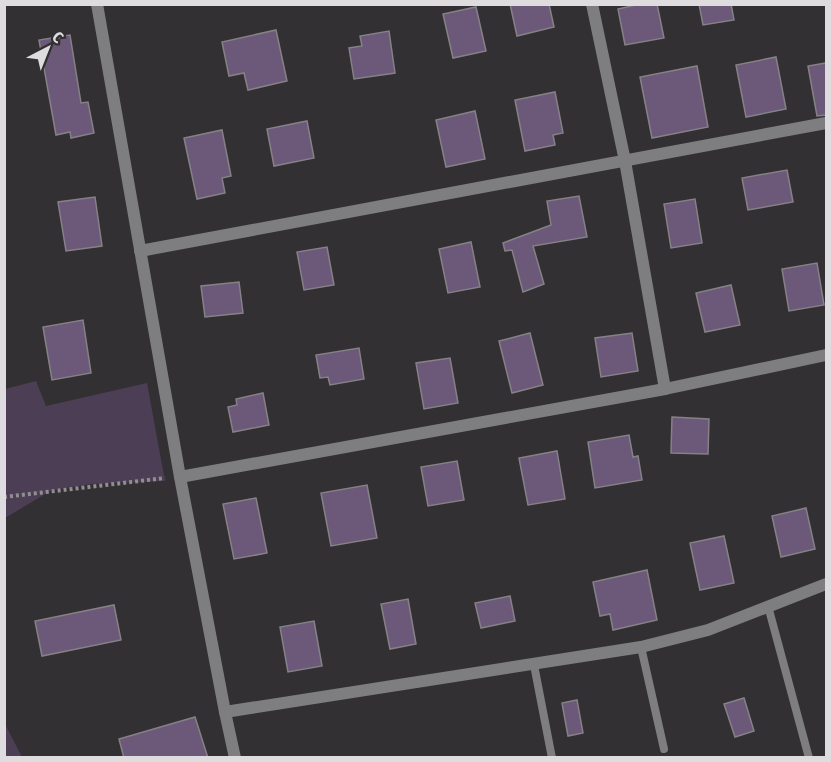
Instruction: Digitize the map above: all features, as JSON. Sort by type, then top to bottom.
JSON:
[{"type":"street","points":[[97,4],[180,477],[235,758]]},
{"type":"street","points":[[592,4],[625,161],[665,389]]},
{"type":"street","points":[[140,251],[826,123]]},
{"type":"street","points":[[180,477],[665,389],[826,355]]},
{"type":"street","points":[[225,712],[641,647],[708,630],[826,584]]},
{"type":"lane","points":[[768,606],[809,758]]},
{"type":"lane","points":[[641,647],[664,748]]},
{"type":"lane","points":[[534,665],[552,758]]},
{"type":"path","points":[[4,497],[180,477]]},
{"type":"shaded area","points":[[36,381],[46,406],[147,383],[165,481],[91,484],[52,490],[5,518],[5,389]]},
{"type":"shaded area","points":[[5,724],[22,757],[5,757]]},
{"type":"building","points":[[510,4],[549,4],[554,27],[517,36]]},
{"type":"building","points":[[640,4],[657,4],[664,38],[625,45],[618,9]]},
{"type":"building","points":[[699,4],[731,4],[734,20],[703,25]]},
{"type":"building","points":[[476,7],[486,51],[453,58],[443,14]]},
{"type":"building","points":[[276,30],[287,81],[248,90],[244,73],[229,76],[222,42]]},
{"type":"building","points":[[389,31],[395,73],[354,79],[349,48],[362,46],[360,36]]},
{"type":"building","points":[[70,35],[81,103],[88,102],[94,133],[71,138],[70,132],[56,135],[39,40]]},
{"type":"building","points":[[776,57],[786,109],[746,117],[736,65]]},
{"type":"building","points":[[826,63],[826,115],[817,116],[808,66]]},
{"type":"building","points":[[697,66],[708,127],[652,138],[640,77]]},
{"type":"building","points":[[555,92],[563,133],[553,135],[555,145],[525,151],[515,100]]},
{"type":"building","points":[[475,111],[485,159],[446,167],[436,120]]},
{"type":"building","points":[[307,121],[314,158],[274,166],[267,129]]},
{"type":"building","points":[[222,130],[231,176],[222,178],[225,193],[197,199],[184,138]]},
{"type":"building","points":[[787,170],[793,202],[748,210],[742,178]]},
{"type":"building","points":[[579,196],[587,237],[533,246],[544,284],[523,292],[512,250],[505,251],[503,243],[551,225],[547,201]]},
{"type":"building","points":[[95,197],[102,246],[66,251],[58,202]]},
{"type":"building","points":[[695,199],[702,243],[671,248],[664,204]]},
{"type":"building","points":[[471,242],[480,287],[448,293],[439,249]]},
{"type":"building","points":[[327,247],[334,285],[304,290],[297,252]]},
{"type":"building","points":[[817,263],[824,305],[789,311],[782,269]]},
{"type":"building","points":[[239,282],[243,313],[205,317],[201,286]]},
{"type":"building","points":[[731,285],[740,325],[705,332],[696,293]]},
{"type":"building","points":[[83,320],[91,373],[52,380],[43,327]]},
{"type":"building","points":[[530,333],[543,385],[512,393],[499,341]]},
{"type":"building","points":[[632,333],[638,371],[601,377],[595,338]]},
{"type":"building","points":[[359,348],[364,379],[330,385],[328,377],[320,378],[316,355]]},
{"type":"building","points":[[450,358],[458,403],[424,409],[416,363]]},
{"type":"building","points":[[263,393],[269,425],[233,432],[228,407],[237,405],[236,399]]},
{"type":"building","points":[[672,417],[709,419],[708,454],[671,453]]},
{"type":"building","points":[[629,435],[633,457],[638,456],[642,480],[595,488],[588,442]]},
{"type":"building","points":[[557,451],[565,499],[528,505],[519,458]]},
{"type":"building","points":[[457,461],[464,500],[428,506],[421,467]]},
{"type":"building","points":[[367,485],[377,538],[331,546],[321,493]]},
{"type":"building","points":[[256,498],[267,553],[234,559],[223,504]]},
{"type":"building","points":[[806,508],[815,549],[781,557],[772,516]]},
{"type":"building","points":[[724,536],[734,583],[700,590],[690,543]]},
{"type":"building","points":[[647,570],[657,620],[613,630],[610,614],[600,616],[593,582]]},
{"type":"building","points":[[510,596],[515,621],[481,628],[475,603]]},
{"type":"building","points":[[408,599],[416,644],[390,649],[381,604]]},
{"type":"building","points":[[114,605],[121,640],[42,656],[35,621]]},
{"type":"building","points":[[314,621],[322,666],[288,672],[280,627]]},
{"type":"building","points":[[744,698],[754,731],[735,737],[724,704]]},
{"type":"building","points":[[577,700],[583,733],[568,736],[562,703]]},
{"type":"building","points":[[195,717],[208,758],[124,758],[119,739]]}]
